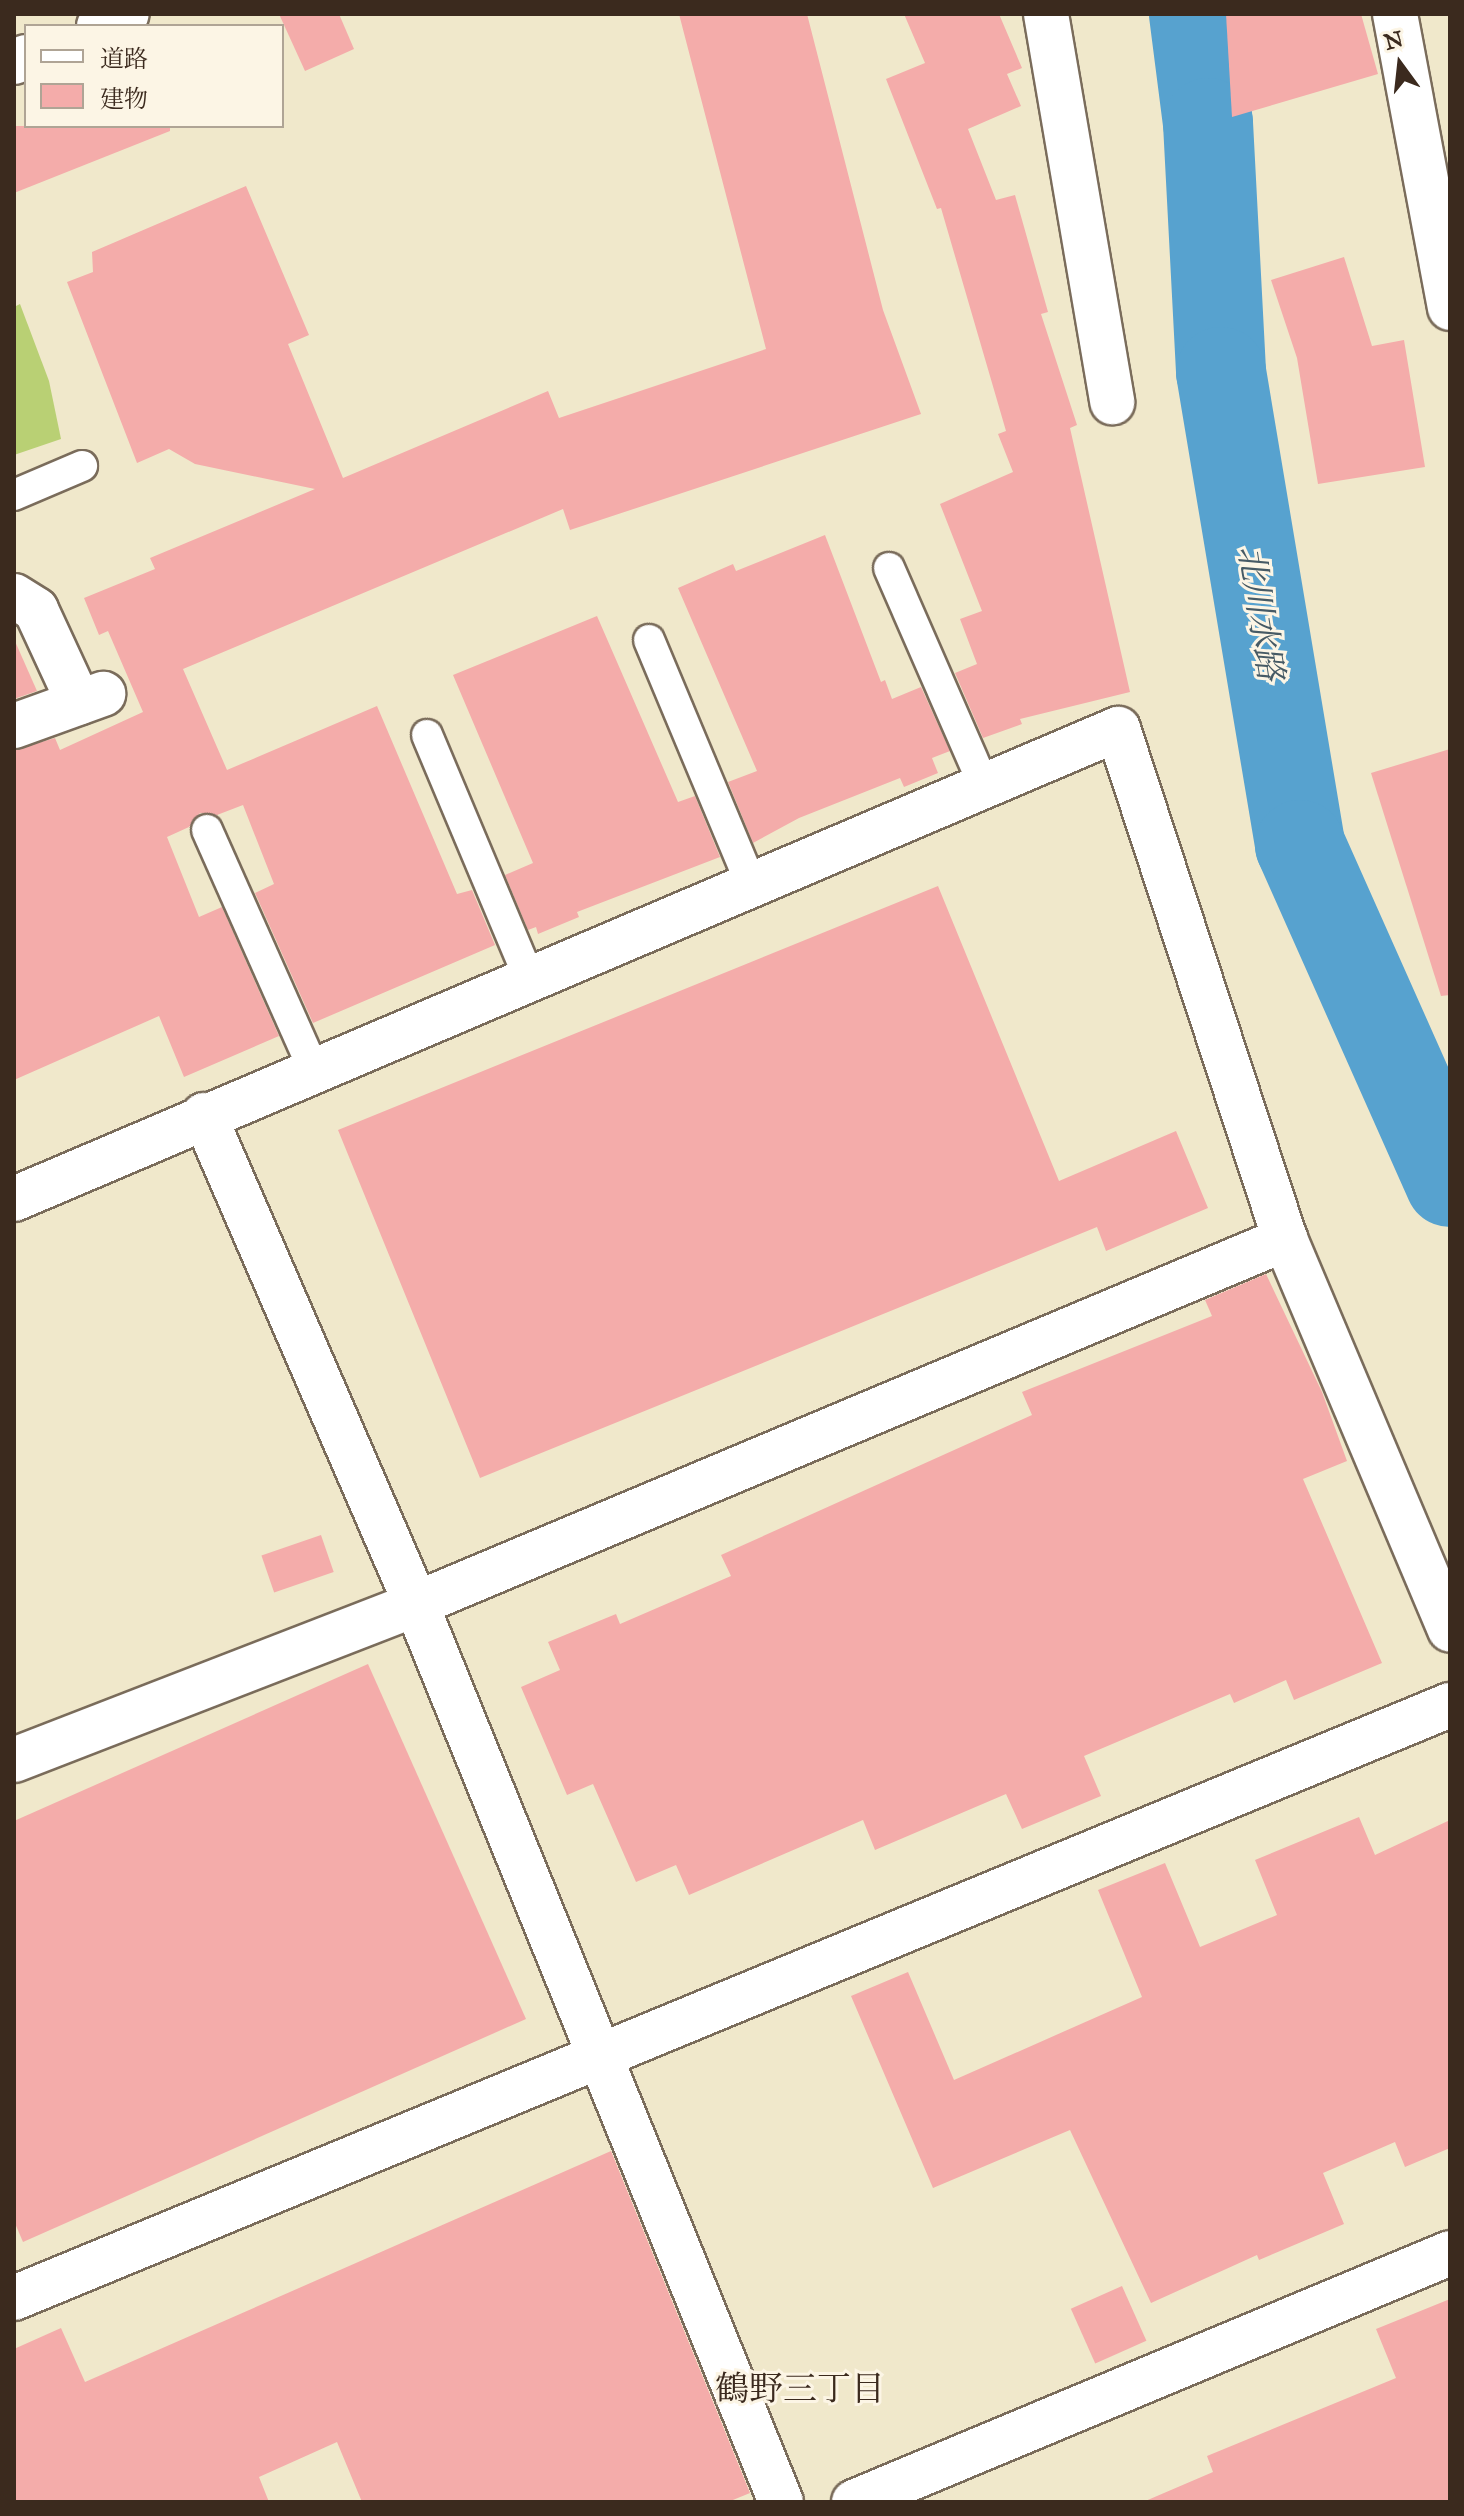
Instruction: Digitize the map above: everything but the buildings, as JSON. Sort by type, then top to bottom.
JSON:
[{"type":"street","points":[[104,24],[127,14]]},
{"type":"street","points":[[1046,14],[1112,402]]},
{"type":"street","points":[[1395,14],[1450,308]]},
{"type":"street","points":[[14,596],[36,610],[91,698],[14,726]]},
{"type":"street","points":[[14,1199],[313,1068],[1118,729],[1285,1239],[1450,1630]]},
{"type":"street","points":[[204,1115],[416,1604],[602,2054],[781,2502]]},
{"type":"street","points":[[14,1760],[416,1604],[1285,1239]]},
{"type":"street","points":[[14,2298],[1450,1705]]},
{"type":"street","points":[[854,2502],[1450,2253]]},
{"type":"lane","points":[[14,495],[82,466]]},
{"type":"lane","points":[[889,568],[984,785]]},
{"type":"lane","points":[[649,640],[751,884]]},
{"type":"lane","points":[[427,735],[529,978]]},
{"type":"lane","points":[[207,830],[313,1068]]},
{"type":"green space","points":[[20,304],[49,381],[61,439],[14,455],[14,307]]},
{"type":"waterway","name":"北川水路","points":[[1194,14],[1208,123],[1221,372],[1300,845],[1450,1182]]},
{"type":"district","name":"鶴野三丁目","points":[[800,2389]]}]
